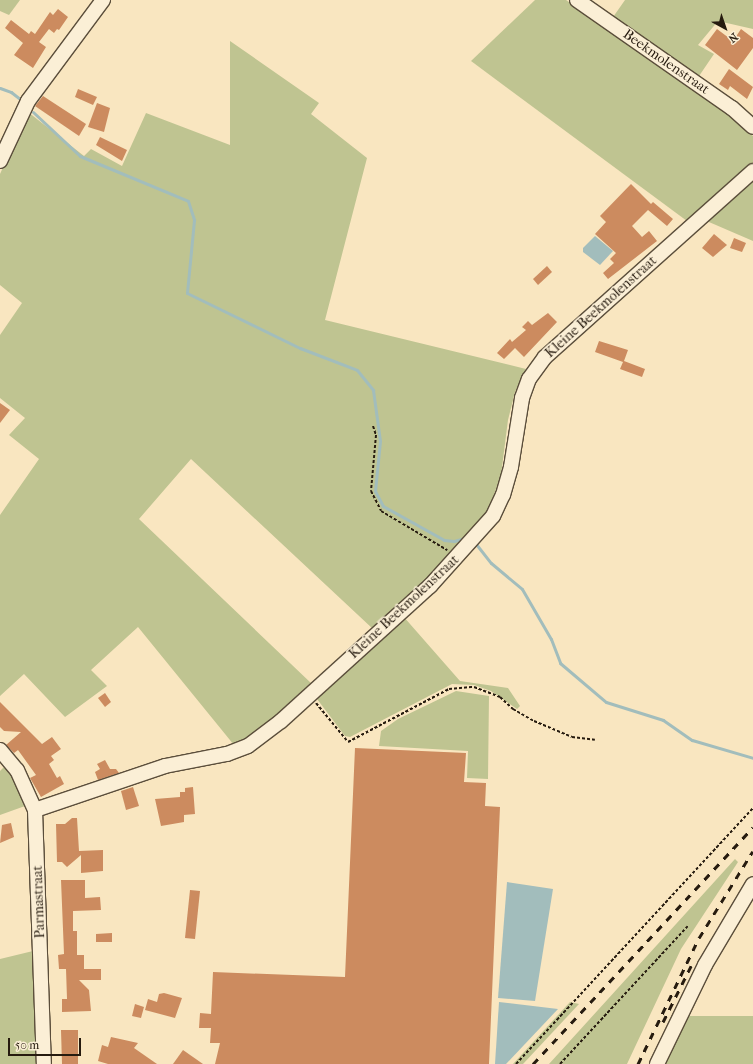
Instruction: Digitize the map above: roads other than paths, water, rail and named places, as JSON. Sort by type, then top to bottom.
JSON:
[{"type":"street","points":[[0,161],[28,101],[103,0]]},
{"type":"street","name":"Beekmolenstraat","points":[[577,0],[732,108],[753,127]]},
{"type":"street","name":"Kleine Beekmolenstraat","points":[[35,810],[165,766],[227,754],[248,746],[265,735],[430,586],[458,557],[493,516],[503,495],[511,467],[522,398],[529,379],[545,357],[753,171]]},
{"type":"street","name":"Parmastraat","points":[[0,750],[18,770],[35,810],[44,1064]]},
{"type":"street","points":[[658,1064],[705,966],[753,884]]},
{"type":"water","points":[[595,236],[613,251],[600,265],[583,252],[583,248]]},
{"type":"water","points":[[507,882],[553,889],[535,1001],[498,998]]},
{"type":"water","points":[[499,1002],[558,1009],[506,1064],[495,1064]]},
{"type":"waterway","points":[[0,88],[11,92],[24,102]]},
{"type":"waterway","points":[[33,112],[80,156],[188,201],[194,220],[187,293],[300,348],[357,370],[373,390],[380,441],[375,491],[383,506],[444,540],[454,541],[468,537]]},
{"type":"waterway","points":[[476,544],[491,563],[522,589],[551,639],[560,663],[606,702],[663,720],[692,740],[753,758]]},
{"type":"railway","points":[[533,1064],[753,827]]},
{"type":"railway","points":[[638,1064],[699,938],[753,851]]},
{"type":"railway","points":[[663,1022],[691,966]]}]
